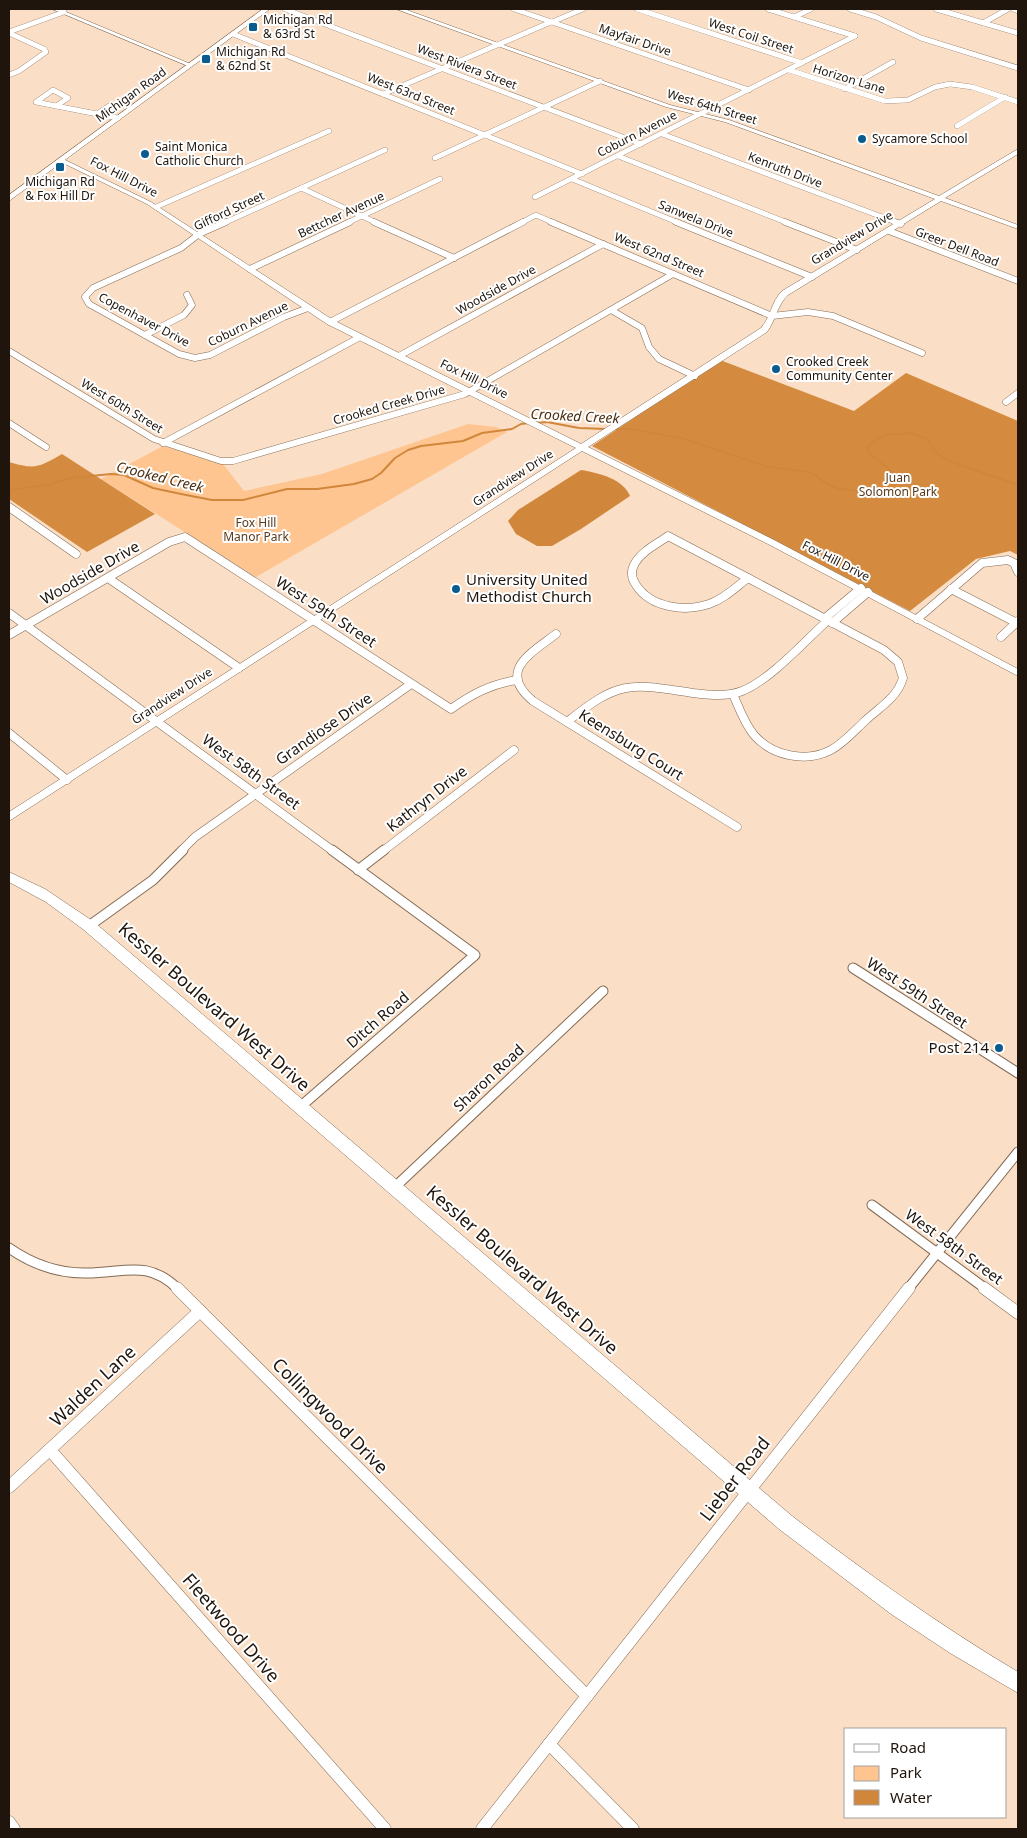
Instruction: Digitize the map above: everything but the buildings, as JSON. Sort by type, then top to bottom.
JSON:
[{"type":"main road","name":"Michigan Road","points":[[9,199],[267,9]]},
{"type":"main road","name":"Kessler Boulevard West Drive","points":[[9,877],[62,905],[89,926],[748,1492],[831,1560],[905,1614],[1018,1683]]},
{"type":"street","points":[[56,9],[190,65]]},
{"type":"street","name":"West Riviera Street","points":[[285,9],[641,144]]},
{"type":"street","name":"West 64th Street","points":[[399,9],[668,106],[727,121],[1018,227]]},
{"type":"street","name":"Mayfair Drive","points":[[514,9],[749,90]]},
{"type":"street","points":[[383,94],[583,9]]},
{"type":"street","name":"West Coil Street","points":[[637,9],[802,63]]},
{"type":"street","points":[[768,9],[794,17],[811,9]]},
{"type":"street","points":[[850,9],[876,17],[921,38],[1018,68]]},
{"type":"street","points":[[936,9],[1018,33]]},
{"type":"street","points":[[983,22],[1008,9]]},
{"type":"street","points":[[1013,9],[1018,10]]},
{"type":"street","points":[[9,32],[64,12]]},
{"type":"street","name":"Coburn Avenue","points":[[535,197],[854,36],[794,17]]},
{"type":"street","points":[[9,32],[44,48],[46,52],[44,56],[18,72],[9,75]]},
{"type":"street","name":"West 63rd Street","points":[[233,34],[582,174]]},
{"type":"street","points":[[845,89],[893,62]]},
{"type":"street","name":"Horizon Lane","points":[[789,70],[879,100],[897,102],[913,99],[936,86],[956,84],[972,87],[1018,102]]},
{"type":"street","points":[[435,158],[600,81]]},
{"type":"street","points":[[56,106],[68,97],[54,90],[36,102],[56,106],[97,114],[118,118]]},
{"type":"street","points":[[957,126],[1005,98]]},
{"type":"street","points":[[97,114],[112,104]]},
{"type":"street","points":[[156,207],[329,131]]},
{"type":"street","name":"Kenruth Drive","points":[[662,134],[901,224]]},
{"type":"street","name":"Gifford Street","points":[[86,296],[93,288],[181,248],[199,234],[385,150]]},
{"type":"street","name":"Grandview Drive","points":[[9,817],[695,376],[764,330],[770,323],[781,297],[1018,151]]},
{"type":"street","points":[[618,156],[857,250]]},
{"type":"street","name":"Fox Hill Drive","points":[[62,160],[156,207],[330,322],[583,447],[864,590],[1018,673]]},
{"type":"street","name":"Bettcher Avenue","points":[[250,268],[440,178]]},
{"type":"street","name":"Sanwela Drive","points":[[572,179],[812,277]]},
{"type":"street","points":[[300,188],[454,258]]},
{"type":"street","points":[[330,322],[536,215]]},
{"type":"street","name":"West 62nd Street","points":[[536,215],[772,316]]},
{"type":"street","name":"Greer Dell Road","points":[[889,231],[1018,281]]},
{"type":"street","name":"Woodside Drive","points":[[399,356],[603,244]]},
{"type":"street","name":"Crooked Creek Drive","points":[[231,461],[458,397],[673,274]]},
{"type":"street","points":[[145,335],[187,313],[192,306],[188,295]]},
{"type":"street","name":"Copenhaver Drive","points":[[86,296],[90,304],[145,335],[183,356],[197,358]]},
{"type":"street","name":"Coburn Avenue","points":[[197,358],[214,354],[284,317],[308,308]]},
{"type":"street","points":[[612,310],[642,328],[646,333],[650,350],[657,357],[695,376]]},
{"type":"street","points":[[772,316],[808,312],[833,316],[922,353]]},
{"type":"street","points":[[163,443],[360,337]]},
{"type":"street","name":"West 60th Street","points":[[9,352],[163,443],[221,461],[231,461]]},
{"type":"street","points":[[1006,402],[1018,393]]},
{"type":"street","points":[[9,423],[46,447]]},
{"type":"street","points":[[9,507],[76,554]]},
{"type":"street","points":[[733,694],[754,734],[772,749],[788,755],[808,756],[821,754],[834,748],[896,693],[901,685],[903,675],[898,662],[887,652],[748,578],[668,536],[639,558],[634,564],[632,573],[638,588],[647,596],[665,605],[683,608],[698,607],[715,602],[748,578]]},
{"type":"street","name":"Woodside Drive","points":[[9,635],[169,542],[185,537]]},
{"type":"street","name":"West 59th Street","points":[[185,537],[451,709],[482,687],[517,680]]},
{"type":"street","points":[[917,619],[982,563],[1007,560],[1014,563],[1018,572]]},
{"type":"street","points":[[108,578],[239,668]]},
{"type":"street","points":[[951,589],[1018,622],[1001,637]]},
{"type":"street","points":[[567,722],[603,695],[629,686],[655,685],[714,695],[733,694],[747,690],[757,684],[864,590]]},
{"type":"street","name":"West 58th Street","points":[[9,613],[476,956]]},
{"type":"street","points":[[517,680],[517,670],[521,662],[556,634]]},
{"type":"street","name":"Keensburg Court","points":[[517,680],[522,691],[529,699],[738,827]]},
{"type":"street","name":"Grandiose Drive","points":[[89,926],[153,880],[190,841],[411,684]]},
{"type":"street","points":[[9,733],[67,780]]},
{"type":"street","name":"Kathryn Drive","points":[[358,870],[514,750]]},
{"type":"street","name":"Ditch Road","points":[[300,1107],[476,956]]},
{"type":"street","name":"West 59th Street","points":[[852,968],[1018,1073]]},
{"type":"street","name":"Sharon Road","points":[[395,1187],[604,991]]},
{"type":"street","name":"Lieber Road","points":[[482,1829],[840,1374],[1018,1152]]},
{"type":"street","name":"West 58th Street","points":[[872,1205],[1018,1313]]},
{"type":"street","name":"Collingwood Drive","points":[[9,1248],[36,1265],[60,1271],[96,1273],[133,1268],[154,1272],[169,1280],[587,1696]]},
{"type":"street","name":"Walden Lane","points":[[9,1487],[200,1312]]},
{"type":"street","name":"Fleetwood Drive","points":[[50,1450],[385,1829]]},
{"type":"street","points":[[549,1744],[633,1829]]},
{"type":"street","points":[[9,1822],[14,1829]]},
{"type":"green space","name":"Juan Solomon Park","points":[[720,360],[854,411],[906,373],[1018,421],[1018,555],[1010,551],[976,559],[910,611],[592,446]]},
{"type":"green space","name":"Fox Hill Manor Park","points":[[468,424],[496,427],[507,432],[256,577],[101,479],[163,446],[223,464],[244,491],[322,474]]},
{"type":"green space","points":[[62,454],[155,514],[87,552],[9,499],[9,462],[25,466],[37,466]]},
{"type":"water","points":[[581,470],[603,475],[616,481],[627,490],[630,496],[552,546],[537,546],[516,534],[508,521],[518,510]]},
{"type":"waterway","name":"Crooked Creek","points":[[537,423],[547,422],[579,428],[606,429]]},
{"type":"waterway","name":"Crooked Creek","points":[[9,490],[47,485],[71,478],[111,474],[124,475],[153,488],[181,494],[212,500],[243,500],[287,489],[317,489],[354,484],[372,479],[381,473],[395,458],[408,450],[421,446],[463,441],[482,433],[512,429],[521,424],[529,423]]},
{"type":"waterway","name":"Crooked Creek","points":[[614,429],[631,429],[681,438],[768,467],[810,472],[829,485],[839,489],[884,492],[898,482],[892,472],[874,458],[867,449],[871,443],[884,435],[911,433],[927,439],[935,452],[949,461],[1018,485]]},
{"type":"place","name":"Michigan Rd & 63rd St","points":[[253,27]]},
{"type":"place","name":"Michigan Rd & 62nd St","points":[[206,59]]},
{"type":"place","name":"Sycamore School","points":[[862,139]]},
{"type":"place","name":"Saint Monica Catholic Church","points":[[145,154]]},
{"type":"place","name":"Michigan Rd & Fox Hill Dr","points":[[60,167]]},
{"type":"place","name":"Crooked Creek Community Center","points":[[776,369]]},
{"type":"place","name":"University United Methodist Church","points":[[456,589]]},
{"type":"place","name":"Post 214","points":[[999,1048]]}]
